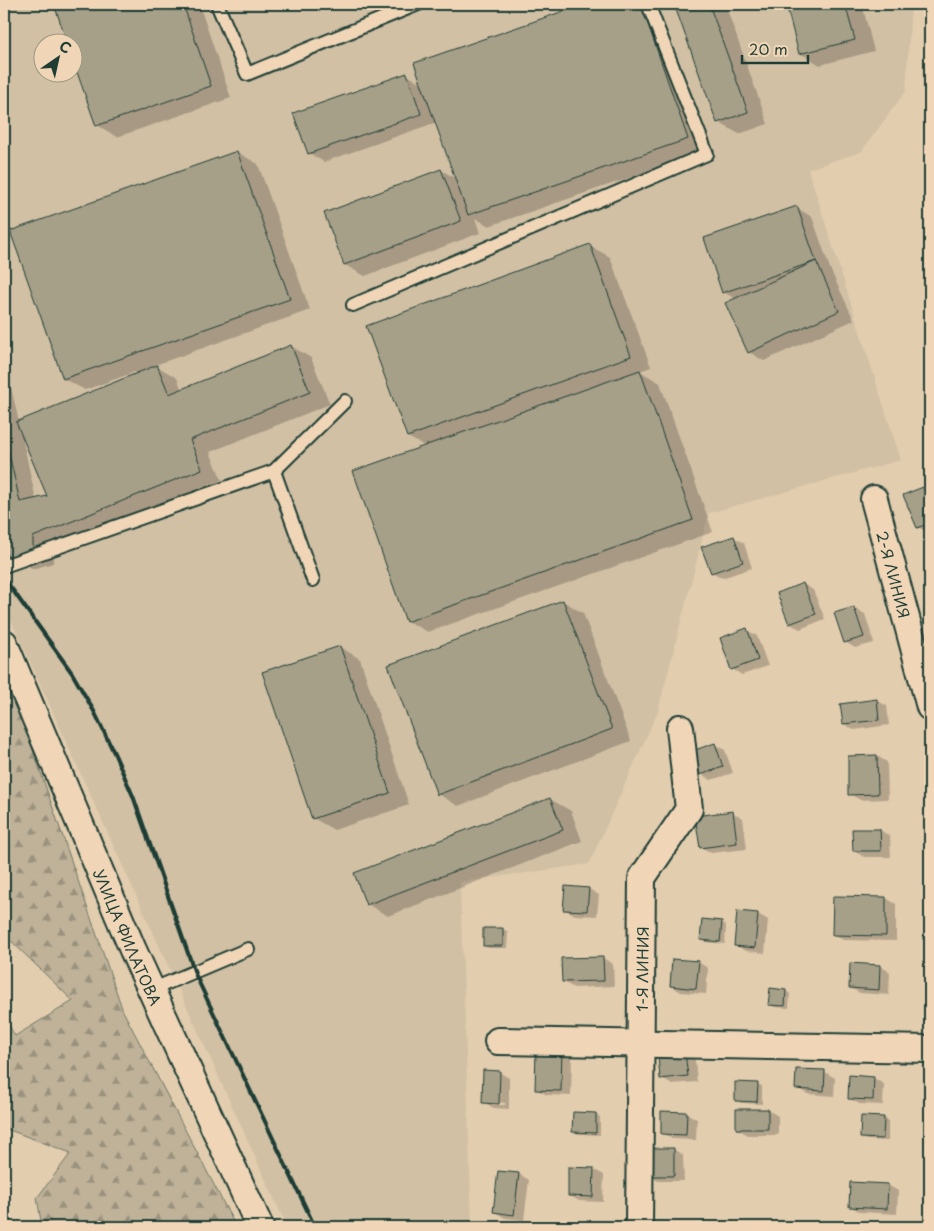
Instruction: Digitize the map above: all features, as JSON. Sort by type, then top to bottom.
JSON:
[{"type":"street","name":"2-Я ЛИНИЯ","points":[[874,499],[930,707]]},
{"type":"street","name":"УЛИЦА ФИЛАТОВА","points":[[4,643],[133,950],[260,1227]]},
{"type":"street","name":"1-Я ЛИНИЯ","points":[[639,1227],[642,878],[689,809],[680,728]]},
{"type":"street","points":[[498,1041],[930,1049]]},
{"type":"lane","points":[[217,4],[247,74],[418,4]]},
{"type":"lane","points":[[352,305],[707,154],[648,4]]},
{"type":"lane","points":[[4,566],[274,471],[345,401]]},
{"type":"lane","points":[[274,471],[313,580]]},
{"type":"lane","points":[[151,990],[248,949]]},
{"type":"shaded area","points":[[4,4],[911,4],[906,91],[861,152],[808,169],[901,460],[709,513],[658,711],[589,864],[460,882],[472,1227],[287,1227],[4,605]]},
{"type":"shaded area","points":[[926,4],[930,4],[930,115]]},
{"type":"green space","points":[[4,666],[123,1011],[236,1227],[42,1227],[37,1198],[71,1153],[4,1128],[4,1016],[15,1036],[73,1001],[4,934]]},
{"type":"building","points":[[54,4],[183,4],[211,86],[96,126],[80,82],[82,82],[82,32],[64,32]]},
{"type":"building","points":[[584,4],[641,4],[688,139],[468,215],[414,63]]},
{"type":"building","points":[[674,4],[709,4],[748,112],[717,123]]},
{"type":"building","points":[[786,4],[845,4],[855,40],[799,54]]},
{"type":"building","points":[[407,73],[421,114],[308,154],[293,113]]},
{"type":"building","points":[[237,151],[290,299],[63,379],[10,231]]},
{"type":"building","points":[[441,169],[461,221],[344,265],[324,213]]},
{"type":"building","points":[[797,206],[816,261],[722,293],[704,238]]},
{"type":"building","points":[[590,244],[631,356],[407,437],[366,326]]},
{"type":"building","points":[[816,261],[839,311],[748,353],[725,303]]},
{"type":"building","points":[[291,345],[310,392],[190,440],[202,469],[33,537],[33,552],[11,558],[4,553],[4,432],[20,502],[47,496],[16,422],[157,365],[169,394]]},
{"type":"building","points":[[640,370],[693,520],[406,622],[353,471]]},
{"type":"building","points":[[923,487],[930,504],[930,523],[917,528],[903,495]]},
{"type":"building","points":[[734,536],[743,562],[711,573],[701,547]]},
{"type":"building","points":[[803,583],[816,614],[789,624],[777,593]]},
{"type":"building","points":[[563,600],[612,729],[437,795],[388,665]]},
{"type":"building","points":[[854,607],[864,637],[844,643],[834,613]]},
{"type":"building","points":[[747,628],[758,660],[731,670],[720,638]]},
{"type":"building","points":[[340,646],[390,793],[312,819],[262,672]]},
{"type":"building","points":[[877,699],[879,720],[843,724],[840,704]]},
{"type":"building","points":[[715,743],[723,767],[700,775],[692,751]]},
{"type":"building","points":[[877,755],[878,794],[848,795],[848,756]]},
{"type":"building","points":[[550,798],[563,830],[366,905],[354,873]]},
{"type":"building","points":[[733,811],[737,843],[700,848],[695,816]]},
{"type":"building","points":[[852,829],[880,829],[881,851],[853,851]]},
{"type":"building","points":[[565,886],[589,888],[587,911],[563,910]]},
{"type":"building","points":[[833,896],[886,897],[886,936],[832,935]]},
{"type":"building","points":[[737,911],[758,913],[755,948],[734,946]]},
{"type":"building","points":[[702,919],[722,921],[720,942],[700,940]]},
{"type":"building","points":[[483,928],[503,928],[503,946],[483,946]]},
{"type":"building","points":[[603,957],[604,981],[562,982],[561,958]]},
{"type":"building","points":[[672,959],[699,961],[696,989],[670,986]]},
{"type":"building","points":[[850,963],[880,965],[879,990],[849,988]]},
{"type":"building","points":[[770,988],[786,990],[785,1006],[768,1005]]},
{"type":"building","points":[[536,1048],[562,1048],[561,1091],[535,1090]]},
{"type":"building","points":[[685,1053],[688,1076],[660,1079],[658,1056]]},
{"type":"building","points":[[796,1069],[825,1070],[824,1091],[795,1089]]},
{"type":"building","points":[[483,1070],[500,1071],[499,1104],[482,1103]]},
{"type":"building","points":[[849,1075],[874,1077],[873,1100],[848,1099]]},
{"type":"building","points":[[735,1082],[758,1083],[757,1102],[735,1101]]},
{"type":"building","points":[[736,1109],[768,1109],[768,1129],[736,1129]]},
{"type":"building","points":[[661,1111],[687,1112],[686,1135],[661,1134]]},
{"type":"building","points":[[573,1112],[596,1113],[596,1133],[572,1132]]},
{"type":"building","points":[[861,1116],[884,1117],[883,1139],[860,1138]]},
{"type":"building","points":[[646,1148],[674,1148],[674,1176],[646,1176]]},
{"type":"building","points":[[568,1167],[594,1168],[593,1197],[568,1196]]},
{"type":"building","points":[[498,1171],[519,1173],[514,1215],[493,1212]]},
{"type":"building","points":[[850,1182],[888,1184],[887,1209],[849,1207]]},
{"type":"railway","points":[[4,578],[72,673],[95,713],[133,796],[196,976],[315,1227]]}]
